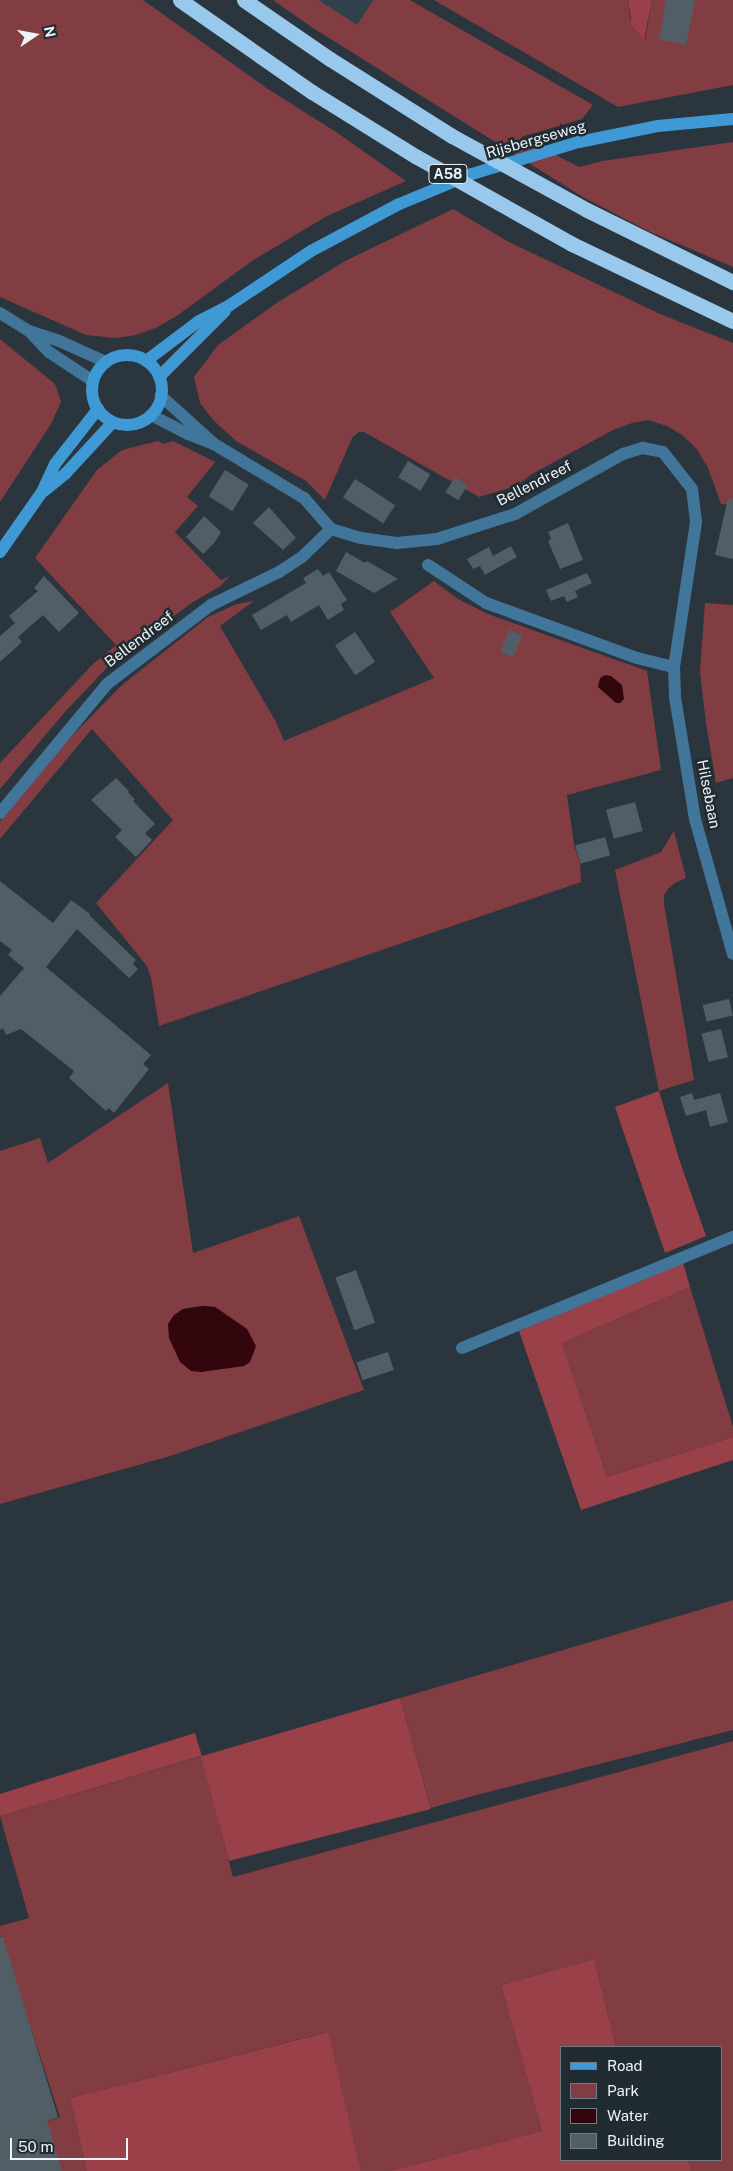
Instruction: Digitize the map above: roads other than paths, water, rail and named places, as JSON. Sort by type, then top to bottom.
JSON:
[{"type":"highway","name":"A58","points":[[180,0],[312,92],[417,157],[572,244],[733,321]]},
{"type":"highway","name":"A58","points":[[244,0],[330,59],[452,136],[587,210],[733,282]]},
{"type":"main road","name":"Rijsbergseweg","points":[[146,362],[199,321],[230,305],[311,251],[397,204],[472,174],[578,142],[658,126],[733,119]]},
{"type":"main road","name":"Rijsbergseweg","points":[[159,377],[230,305]]},
{"type":"main road","points":[[126,355],[146,362],[159,377],[161,396],[151,415],[133,424],[113,422],[98,409],[92,390],[93,381],[98,370],[115,357],[126,355]]},
{"type":"main road","points":[[0,552],[42,492],[55,464],[98,409]]},
{"type":"main road","points":[[42,492],[66,473],[113,422]]},
{"type":"street","points":[[0,313],[29,331],[106,362]]},
{"type":"street","points":[[29,331],[49,352],[93,381]]},
{"type":"street","points":[[161,396],[214,444]]},
{"type":"street","points":[[151,415],[188,434],[214,444],[304,498],[331,530]]},
{"type":"street","name":"Bellendreef","points":[[0,813],[107,684],[211,605],[279,572],[302,557],[331,530],[361,538],[397,543],[438,538],[515,514],[623,454],[643,448],[663,452],[680,472]]},
{"type":"street","name":"Hilsebaan","points":[[680,472],[692,490],[696,522],[674,667],[674,697],[695,819],[733,954]]},
{"type":"street","points":[[428,565],[486,603],[637,658],[674,667]]},
{"type":"street","points":[[462,1348],[733,1237]]},
{"type":"water","points":[[605,675],[611,676],[622,685],[624,699],[620,703],[616,703],[598,687],[600,678]]},
{"type":"water","points":[[203,1306],[215,1307],[247,1329],[256,1346],[250,1362],[244,1366],[201,1372],[191,1371],[180,1362],[169,1338],[168,1324],[174,1315],[183,1309]]}]
